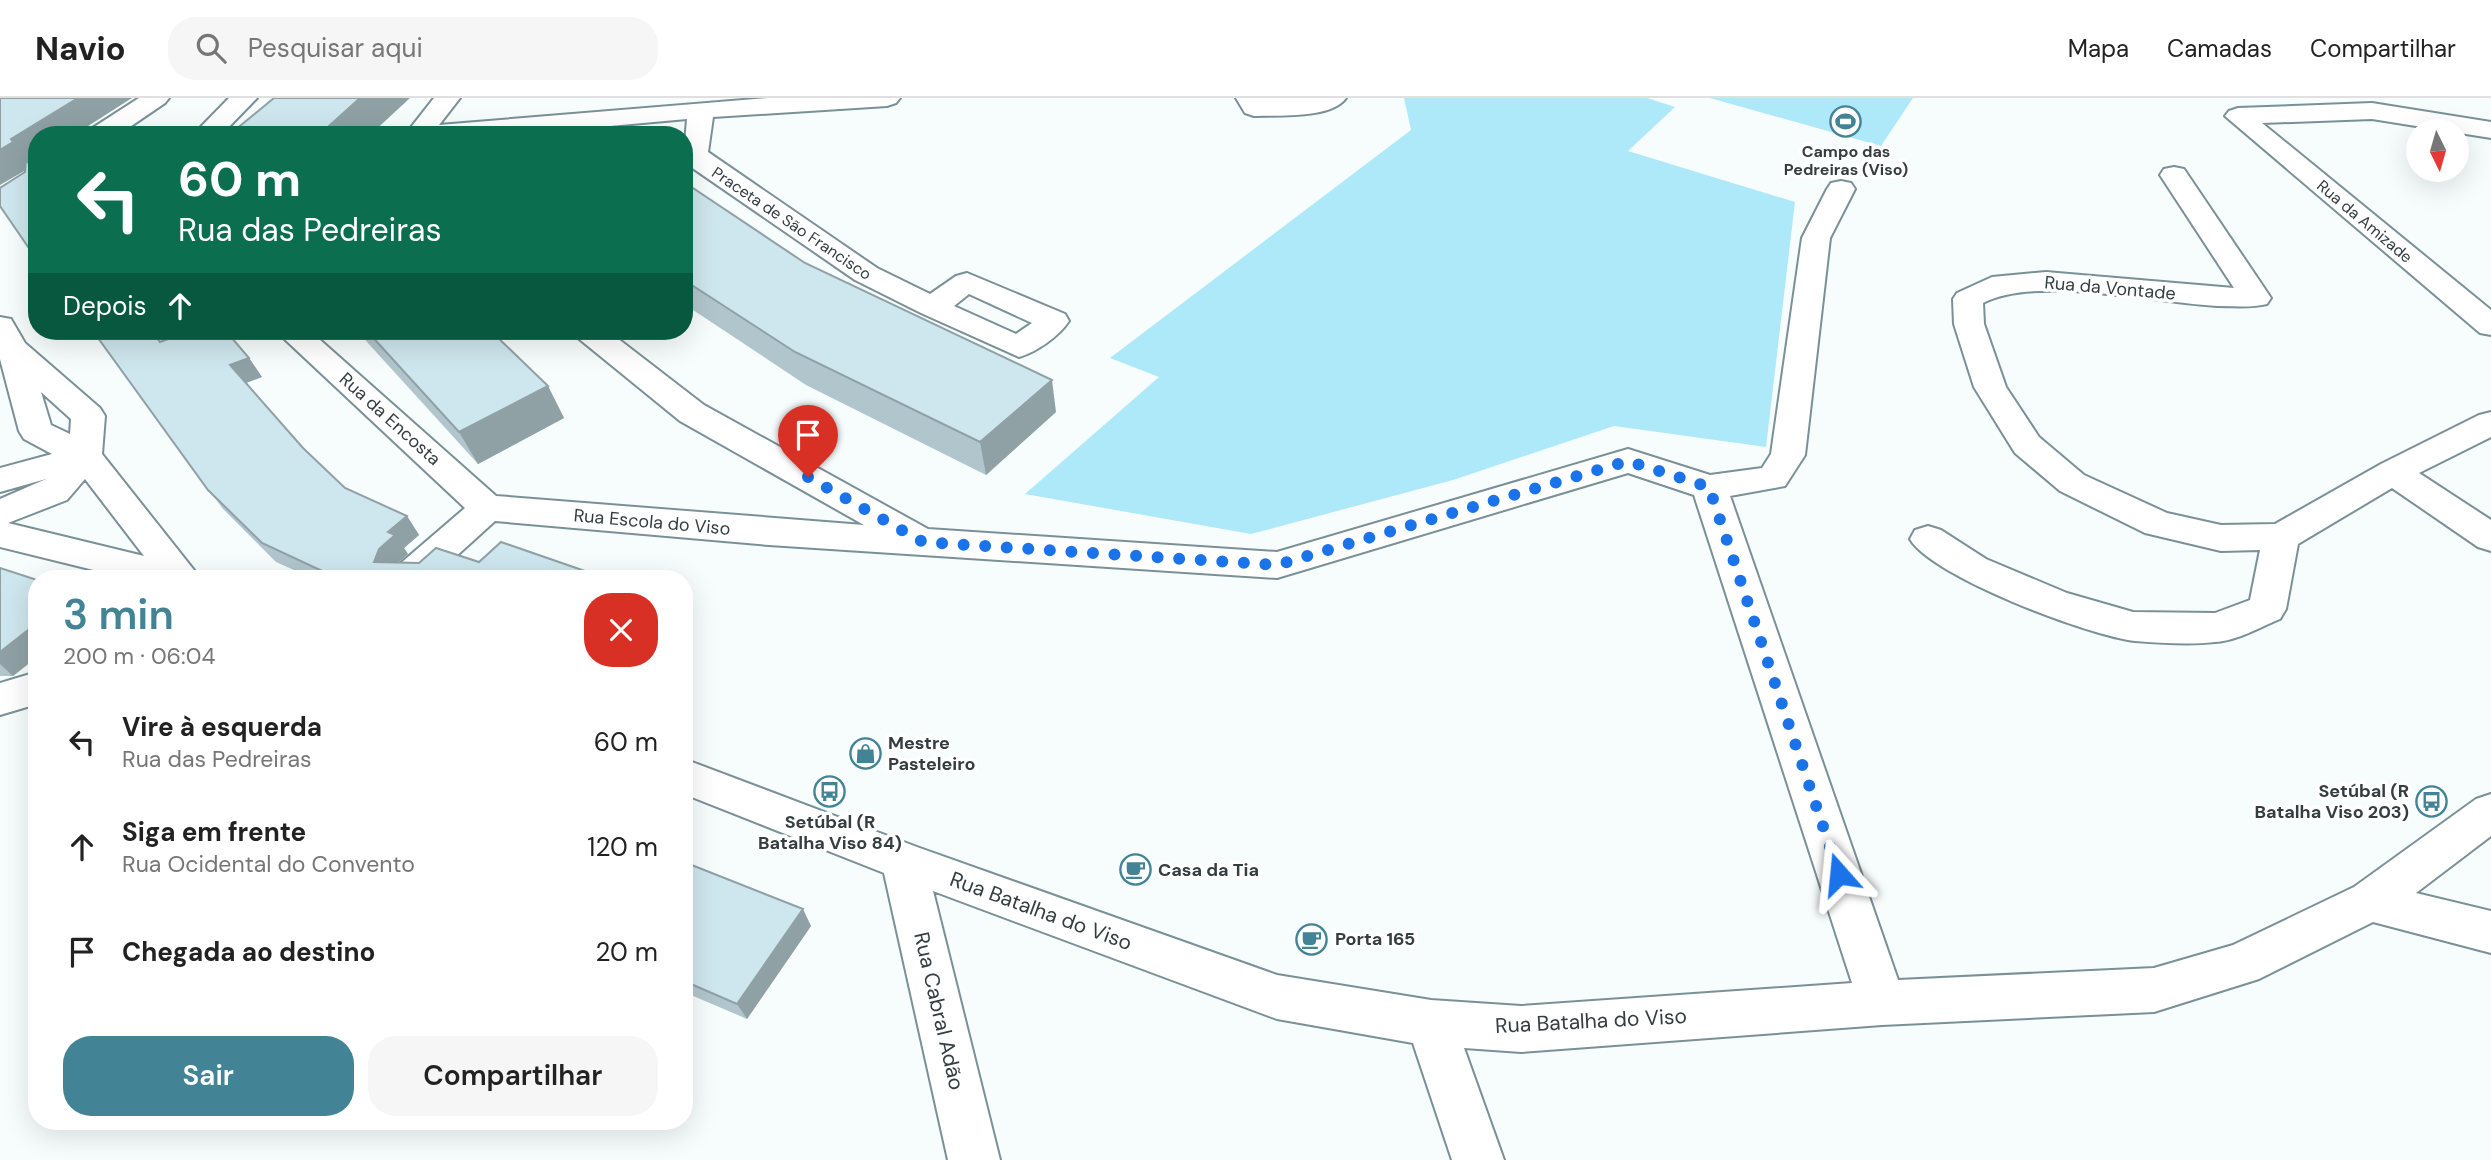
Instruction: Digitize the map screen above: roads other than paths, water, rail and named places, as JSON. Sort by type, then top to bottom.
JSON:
[{"type":"street","points":[[114,126],[156,98]]},
{"type":"street","points":[[215,126],[244,98]]},
{"type":"street","points":[[426,126],[447,98]]},
{"type":"street","points":[[521,126],[701,110],[887,98]]},
{"type":"street","points":[[1249,98],[1254,108],[1317,105],[1333,98]]},
{"type":"street","points":[[2458,98],[2459,104],[2491,130]]},
{"type":"street","name":"Praceta de São Francisco","points":[[701,110],[695,152],[701,161],[866,274],[932,307]]},
{"type":"street","name":"Rua da Amizade","points":[[2491,130],[2372,111],[2238,116],[2491,326]]},
{"type":"street","name":"Rua da Vontade","points":[[2174,175],[2256,298],[2205,296],[2046,281],[1992,286],[1968,299],[1969,324],[1990,387],[2026,445],[2073,483],[2158,524],[2221,538],[2281,537],[2393,472]]},
{"type":"street","points":[[1841,189],[1816,238],[1788,455],[1773,478],[1709,487],[1882,1003]]},
{"type":"street","points":[[7,338],[37,431],[85,456],[176,570]]},
{"type":"street","points":[[0,513],[55,491],[85,456],[88,416],[7,338]]},
{"type":"street","name":"Rua da Encosta","points":[[302,340],[487,508]]},
{"type":"street","points":[[600,340],[692,413],[923,542]]},
{"type":"street","points":[[2491,423],[2393,472],[2491,538]]},
{"type":"street","points":[[0,480],[85,456]]},
{"type":"street","name":"Rua Escola do Viso","points":[[487,508],[923,542],[1277,565],[1628,461],[1709,487]]},
{"type":"street","points":[[417,570],[487,508]]},
{"type":"street","points":[[0,534],[146,570]]},
{"type":"street","points":[[1928,539],[1973,569],[2056,604],[2133,626],[2217,628],[2267,609],[2281,537]]},
{"type":"street","points":[[0,699],[28,691]]},
{"type":"street","name":"Rua Batalha do Viso","points":[[693,779],[903,861],[1277,998],[1430,1023],[1521,1029],[1882,1003],[2154,990],[2242,964],[2370,901],[2491,812]]},
{"type":"street","name":"Rua Cabral Adão","points":[[903,861],[974,1160]]},
{"type":"street","points":[[2370,901],[2491,932]]},
{"type":"street","points":[[1430,1023],[1478,1160]]},
{"type":"place","name":"Campo das Pedreiras (Viso)","points":[[1846,122]]},
{"type":"place","name":"Mestre Pasteleiro","points":[[865,753]]},
{"type":"place","name":"Setúbal (R Batalha Viso 84)","points":[[830,792]]},
{"type":"place","name":"Setúbal (R Batalha Viso 203)","points":[[2432,801]]},
{"type":"place","name":"Casa da Tia","points":[[1135,870]]},
{"type":"place","name":"Porta 165","points":[[1312,939]]}]
